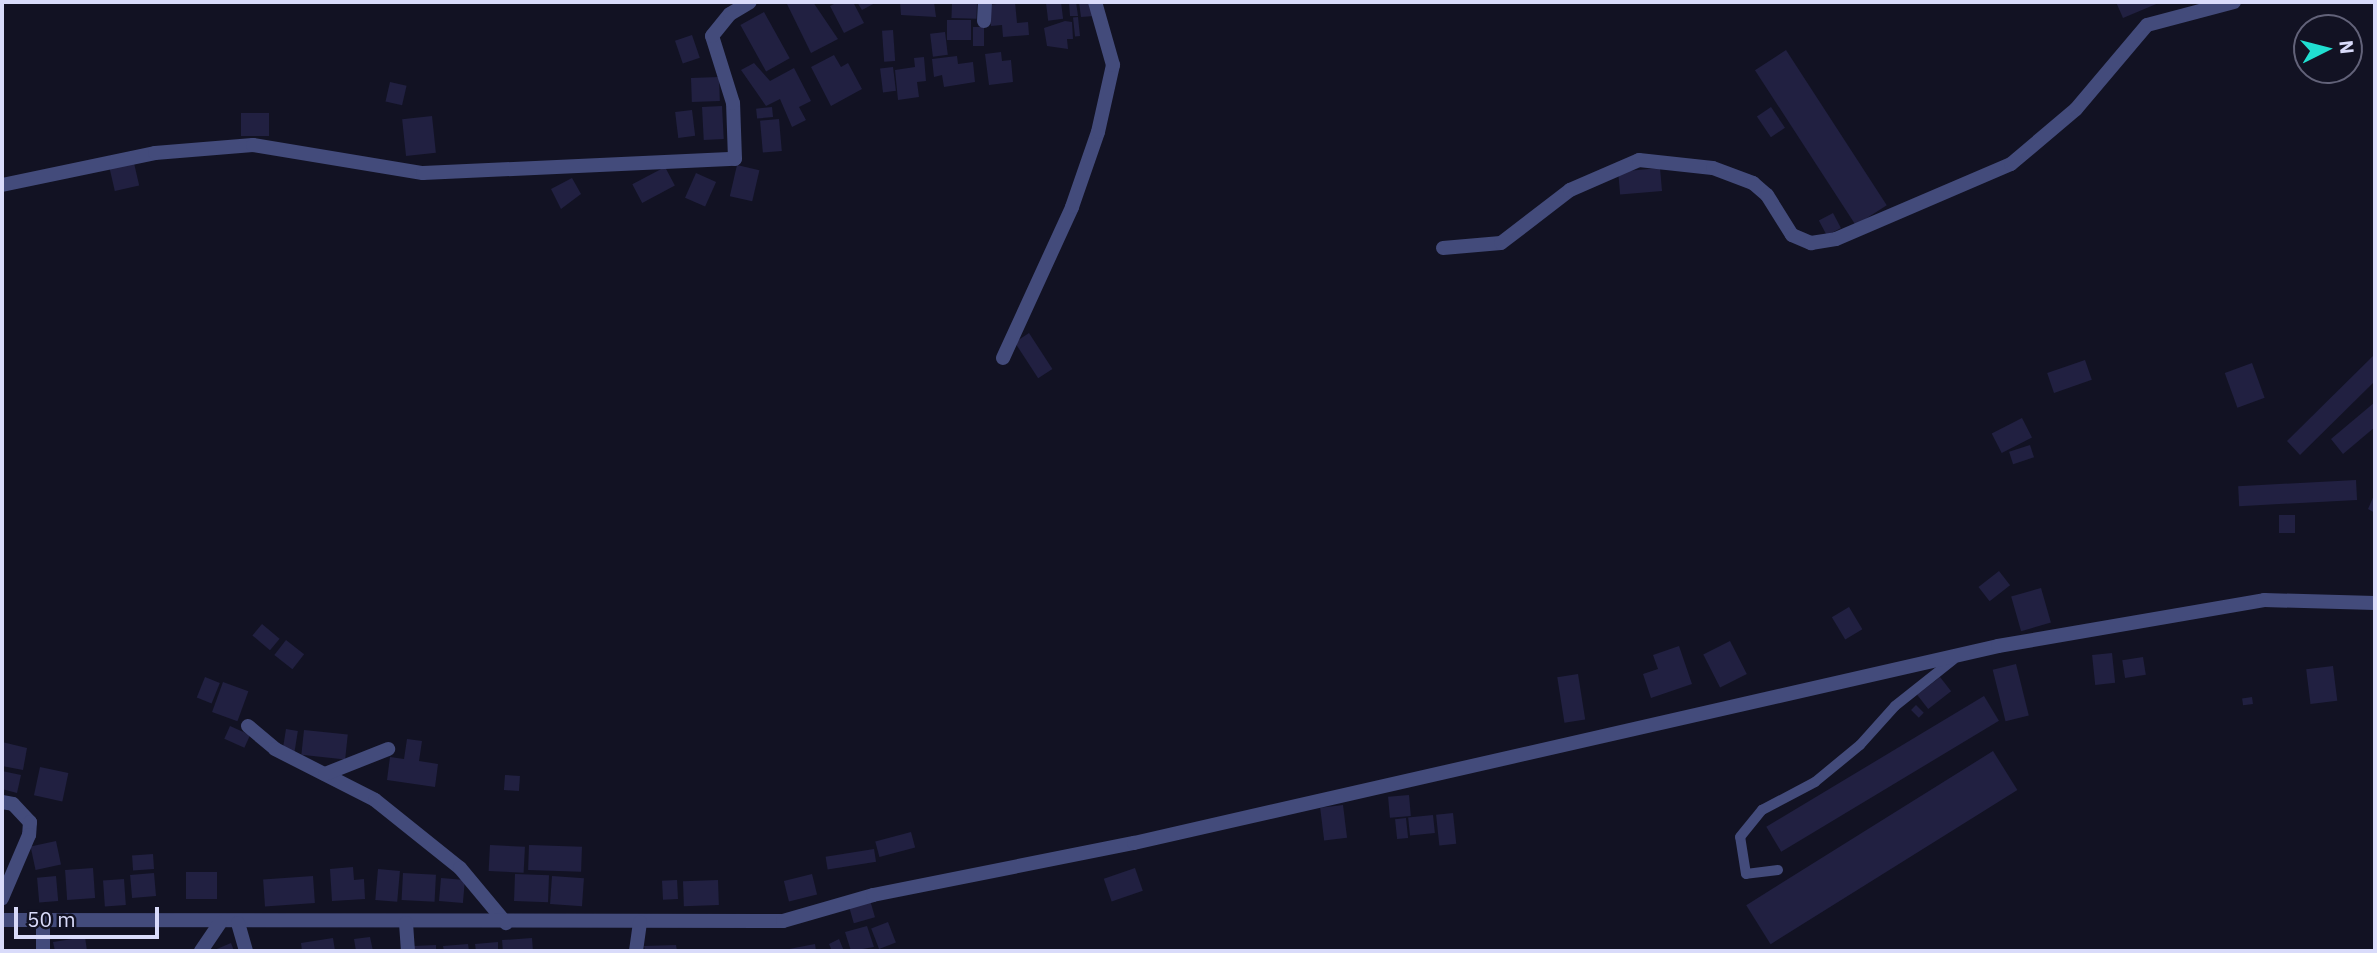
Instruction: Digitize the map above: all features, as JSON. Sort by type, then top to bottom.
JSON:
[{"type":"street","points":[[2,185],[155,153],[253,145],[423,173],[736,159],[733,103],[712,36],[730,14],[750,2]]},
{"type":"street","points":[[984,21],[985,2]]},
{"type":"street","points":[[1003,358],[1072,206],[1098,132],[1113,65],[1095,2]]},
{"type":"street","points":[[1443,248],[1501,243],[1570,190],[1639,160],[1713,168],[1753,183],[1768,195],[1792,236],[1811,243],[1836,239],[2011,164],[2076,109],[2140,30],[2161,20],[2234,2]]},
{"type":"street","points":[[2,920],[220,923],[782,921],[873,895],[1134,843],[1959,654],[2264,600],[2375,603]]},
{"type":"street","points":[[248,726],[275,749],[375,800],[460,868],[506,923]]},
{"type":"street","points":[[325,774],[388,749]]},
{"type":"street","points":[[2,802],[13,804],[30,822],[29,835],[2,898]]},
{"type":"street","points":[[43,920],[43,951]]},
{"type":"street","points":[[636,951],[640,922]]},
{"type":"street","points":[[201,951],[220,923]]},
{"type":"street","points":[[238,923],[246,951]]},
{"type":"street","points":[[406,923],[408,951]]},
{"type":"lane","points":[[1778,870],[1746,874],[1741,837],[1762,810],[1824,774],[1860,745],[1895,706],[1959,654]]},
{"type":"building","points":[[786,2],[813,2],[838,39],[811,53]]},
{"type":"building","points":[[838,2],[853,2],[864,23],[844,33],[830,6]]},
{"type":"building","points":[[857,2],[877,2],[862,10]]},
{"type":"building","points":[[900,2],[934,2],[936,17],[901,15]]},
{"type":"building","points":[[1015,2],[1017,23],[1028,22],[1029,35],[1003,37],[1002,25],[991,26],[988,5]]},
{"type":"building","points":[[1061,2],[1063,19],[1048,21],[1046,4]]},
{"type":"building","points":[[1069,2],[1076,2],[1078,16],[1070,16]]},
{"type":"building","points":[[1079,2],[1092,2],[1094,16],[1081,17]]},
{"type":"building","points":[[2116,2],[2161,2],[2123,18]]},
{"type":"building","points":[[952,3],[977,4],[976,19],[951,18]]},
{"type":"building","points":[[764,12],[790,58],[766,71],[740,25]]},
{"type":"building","points":[[1078,17],[1080,36],[1075,36],[1073,18]]},
{"type":"building","points":[[947,20],[971,20],[971,40],[947,40]]},
{"type":"building","points":[[1065,21],[1072,22],[1073,39],[1067,39],[1068,49],[1047,46],[1044,28]]},
{"type":"building","points":[[973,27],[984,27],[984,46],[973,46]]},
{"type":"building","points":[[893,30],[895,61],[884,62],[882,31]]},
{"type":"building","points":[[945,32],[948,55],[933,57],[930,34]]},
{"type":"building","points":[[692,35],[700,58],[683,64],[675,41]]},
{"type":"building","points":[[1786,50],[1887,205],[1856,225],[1755,70]]},
{"type":"building","points":[[1001,52],[1002,61],[1011,60],[1013,82],[989,85],[985,54]]},
{"type":"building","points":[[834,55],[841,67],[848,63],[862,89],[831,106],[811,67]]},
{"type":"building","points":[[957,56],[958,64],[973,62],[975,82],[944,87],[942,75],[934,77],[932,59]]},
{"type":"building","points":[[924,57],[926,81],[917,82],[919,97],[898,100],[895,70],[915,67],[914,58]]},
{"type":"building","points":[[754,63],[770,81],[794,68],[811,101],[799,107],[806,120],[792,127],[780,99],[766,106],[741,70]]},
{"type":"building","points":[[893,67],[896,91],[883,92],[880,69]]},
{"type":"building","points":[[719,77],[720,101],[692,102],[691,78]]},
{"type":"building","points":[[390,82],[407,86],[402,105],[386,101]]},
{"type":"building","points":[[722,106],[724,139],[704,140],[702,107]]},
{"type":"building","points":[[772,107],[773,117],[757,119],[756,109]]},
{"type":"building","points":[[1771,107],[1785,128],[1771,137],[1757,117]]},
{"type":"building","points":[[692,110],[695,136],[678,138],[675,112]]},
{"type":"building","points":[[241,113],[269,113],[269,136],[241,136]]},
{"type":"building","points":[[432,116],[436,153],[406,156],[402,119]]},
{"type":"building","points":[[779,119],[782,151],[763,153],[760,121]]},
{"type":"building","points":[[134,163],[139,185],[115,191],[110,169]]},
{"type":"building","points":[[737,165],[759,170],[752,201],[730,196]]},
{"type":"building","points":[[665,167],[675,186],[642,203],[632,184]]},
{"type":"building","points":[[1660,168],[1662,191],[1620,195],[1618,172]]},
{"type":"building","points":[[696,173],[716,182],[705,207],[685,198]]},
{"type":"building","points":[[572,178],[581,194],[561,209],[551,189]]},
{"type":"building","points":[[1833,213],[1841,228],[1827,236],[1819,221]]},
{"type":"building","points":[[1029,333],[1052,369],[1038,378],[1015,342]]},
{"type":"building","points":[[2375,354],[2375,381],[2300,455],[2287,441]]},
{"type":"building","points":[[2085,360],[2092,380],[2054,393],[2047,373]]},
{"type":"building","points":[[2252,363],[2265,398],[2237,408],[2225,373]]},
{"type":"building","points":[[2375,402],[2375,427],[2343,454],[2331,439]]},
{"type":"building","points":[[2022,418],[2032,438],[2002,453],[1992,433]]},
{"type":"building","points":[[2030,445],[2034,457],[2013,464],[2009,452]]},
{"type":"building","points":[[2356,480],[2357,500],[2239,506],[2238,486]]},
{"type":"building","points":[[2375,493],[2375,513],[2368,509]]},
{"type":"building","points":[[2279,515],[2295,515],[2295,533],[2279,533]]},
{"type":"building","points":[[1999,571],[2010,585],[1990,601],[1979,587]]},
{"type":"building","points":[[2041,588],[2051,623],[2021,631],[2011,597]]},
{"type":"building","points":[[1849,607],[1862,629],[1845,640],[1832,617]]},
{"type":"building","points":[[262,624],[280,639],[270,650],[252,635]]},
{"type":"building","points":[[286,640],[304,654],[292,669],[274,655]]},
{"type":"building","points":[[1730,641],[1747,674],[1720,688],[1703,655]]},
{"type":"building","points":[[1679,646],[1692,684],[1651,698],[1643,674],[1658,669],[1653,655]]},
{"type":"building","points":[[2112,653],[2115,683],[2095,685],[2092,655]]},
{"type":"building","points":[[2143,657],[2146,675],[2125,678],[2122,660]]},
{"type":"building","points":[[2016,664],[2029,715],[2006,721],[1993,670]]},
{"type":"building","points":[[2333,666],[2337,701],[2310,704],[2306,669]]},
{"type":"building","points":[[1578,674],[1585,719],[1564,723],[1557,677]]},
{"type":"building","points":[[205,677],[220,683],[212,703],[197,697]]},
{"type":"building","points":[[1940,677],[1951,691],[1928,709],[1917,695]]},
{"type":"building","points":[[223,682],[248,691],[237,721],[212,712]]},
{"type":"building","points":[[1984,696],[1999,721],[1781,852],[1766,827]]},
{"type":"building","points":[[2252,697],[2253,704],[2243,705],[2242,698]]},
{"type":"building","points":[[1916,705],[1924,713],[1919,718],[1911,710]]},
{"type":"building","points":[[230,726],[250,735],[244,748],[224,739]]},
{"type":"building","points":[[286,729],[298,731],[294,753],[283,751]]},
{"type":"building","points":[[304,730],[348,735],[345,759],[301,755]]},
{"type":"building","points":[[407,739],[422,741],[419,761],[438,764],[435,787],[387,780],[390,757],[404,759]]},
{"type":"building","points":[[2,742],[27,748],[23,770],[2,766]]},
{"type":"building","points":[[1993,751],[2017,790],[1771,944],[1746,905]]},
{"type":"building","points":[[40,767],[68,773],[62,801],[34,795]]},
{"type":"building","points":[[2,771],[21,775],[17,793],[2,789]]},
{"type":"building","points":[[505,775],[520,776],[519,791],[504,790]]},
{"type":"building","points":[[1409,795],[1411,816],[1390,818],[1388,797]]},
{"type":"building","points":[[1343,805],[1347,838],[1324,841],[1320,808]]},
{"type":"building","points":[[1453,813],[1456,844],[1439,846],[1436,815]]},
{"type":"building","points":[[1433,815],[1435,833],[1410,836],[1408,818]]},
{"type":"building","points":[[1406,818],[1408,838],[1397,839],[1395,819]]},
{"type":"building","points":[[911,832],[915,847],[879,857],[875,842]]},
{"type":"building","points":[[56,841],[61,864],[36,870],[31,846]]},
{"type":"building","points":[[490,845],[525,847],[524,873],[489,871]]},
{"type":"building","points":[[529,845],[582,847],[581,872],[528,870]]},
{"type":"building","points":[[874,849],[876,862],[828,870],[826,857]]},
{"type":"building","points":[[153,854],[154,869],[133,870],[132,855]]},
{"type":"building","points":[[353,867],[354,880],[364,879],[365,899],[332,901],[330,869]]},
{"type":"building","points":[[93,868],[95,898],[67,900],[65,870]]},
{"type":"building","points":[[1135,868],[1143,891],[1112,901],[1104,879]]},
{"type":"building","points":[[378,869],[400,871],[397,902],[375,900]]},
{"type":"building","points":[[186,872],[217,872],[217,899],[186,899]]},
{"type":"building","points":[[154,873],[156,896],[132,898],[130,875]]},
{"type":"building","points":[[403,873],[436,875],[435,902],[402,900]]},
{"type":"building","points":[[515,874],[549,875],[548,902],[514,901]]},
{"type":"building","points":[[812,874],[817,894],[789,901],[784,881]]},
{"type":"building","points":[[56,876],[58,901],[39,903],[37,878]]},
{"type":"building","points":[[313,876],[315,903],[265,906],[263,879]]},
{"type":"building","points":[[552,876],[584,878],[582,906],[550,904]]},
{"type":"building","points":[[441,878],[465,880],[463,903],[439,901]]},
{"type":"building","points":[[124,879],[126,905],[105,906],[103,880]]},
{"type":"building","points":[[677,880],[678,899],[663,900],[662,881]]},
{"type":"building","points":[[718,880],[719,905],[684,906],[683,881]]},
{"type":"building","points":[[870,900],[875,917],[854,923],[849,906]]},
{"type":"building","points":[[888,922],[896,943],[879,949],[871,928]]},
{"type":"building","points":[[867,926],[874,947],[851,951],[845,932]]},
{"type":"building","points":[[85,937],[87,951],[55,951],[53,942]]},
{"type":"building","points":[[370,937],[373,951],[356,951],[354,939]]},
{"type":"building","points":[[333,938],[335,951],[302,951],[301,943]]},
{"type":"building","points":[[532,938],[533,951],[503,951],[502,940]]},
{"type":"building","points":[[839,939],[844,951],[832,951],[829,944]]},
{"type":"building","points":[[498,942],[498,951],[476,951],[475,944]]},
{"type":"building","points":[[231,943],[234,951],[212,951]]},
{"type":"building","points":[[468,944],[469,951],[444,951],[443,946]]},
{"type":"building","points":[[815,944],[816,951],[784,951],[784,950]]},
{"type":"building","points":[[436,945],[436,951],[414,951],[414,946]]},
{"type":"building","points":[[676,945],[677,951],[645,951],[644,946]]}]
